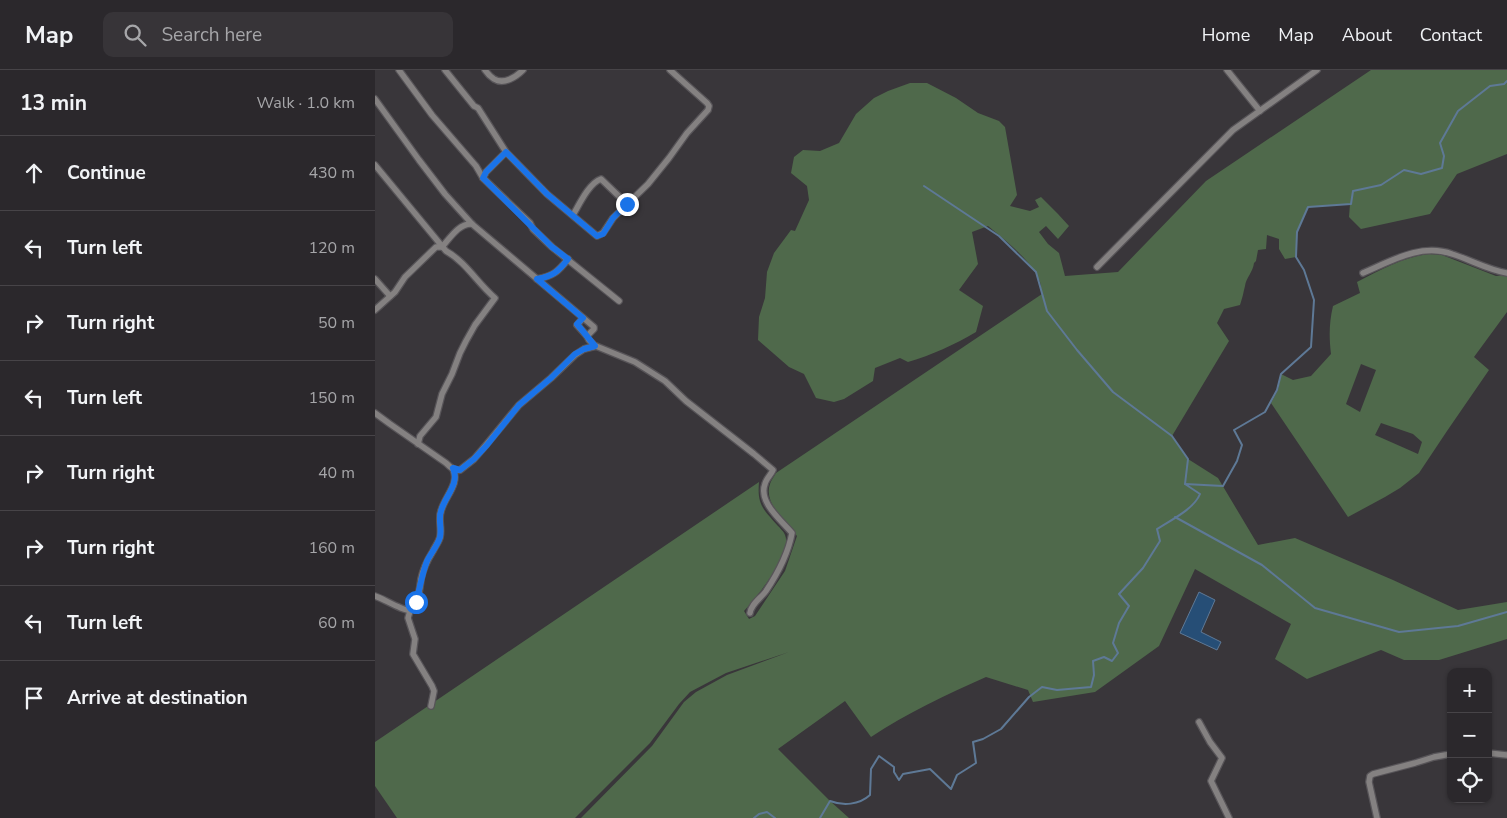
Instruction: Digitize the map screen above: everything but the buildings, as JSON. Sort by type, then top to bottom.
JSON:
[{"type":"street","points":[[399,70],[432,115],[476,166],[483,178],[552,247],[619,301]]},
{"type":"street","points":[[445,70],[474,106],[478,108],[506,152],[547,194],[597,236],[603,234],[613,218],[656,175],[687,133],[708,110],[709,106],[696,92],[670,70]]},
{"type":"street","points":[[485,70],[494,79],[502,81],[516,78],[523,70]]},
{"type":"street","points":[[1227,70],[1260,111]]},
{"type":"street","points":[[1097,267],[1233,130],[1317,70]]},
{"type":"street","points":[[375,99],[445,194],[472,224],[594,327],[587,336]]},
{"type":"street","points":[[483,178],[486,172],[506,152]]},
{"type":"street","points":[[375,165],[438,245],[459,260],[486,291],[495,298],[466,341],[442,394],[436,417],[420,436],[418,444]]},
{"type":"street","points":[[573,215],[584,196],[597,180],[601,179],[627,204]]},
{"type":"street","points":[[375,310],[438,245],[461,226],[472,224]]},
{"type":"street","points":[[1363,273],[1397,258],[1425,251],[1449,253],[1496,271],[1507,273]]},
{"type":"street","points":[[537,279],[552,276],[568,259]]},
{"type":"street","points":[[375,279],[390,296]]},
{"type":"street","points":[[583,318],[577,324],[595,346],[635,362],[659,377],[686,401],[773,470],[765,481],[763,490],[765,499],[768,506],[792,534],[782,565],[765,592],[751,609],[751,613]]},
{"type":"street","points":[[375,413],[453,468],[460,470],[474,459],[519,405],[551,378],[575,354],[595,346]]},
{"type":"street","points":[[431,706],[433,686],[413,654],[415,638],[408,618],[410,610],[414,608],[428,559],[440,539],[440,513],[455,480],[453,468]]},
{"type":"street","points":[[375,596],[405,610],[410,610]]},
{"type":"street","points":[[1199,722],[1221,758],[1211,781],[1229,818]]},
{"type":"street","points":[[1492,753],[1507,755]]},
{"type":"street","points":[[1377,818],[1369,782],[1370,776],[1434,756],[1447,754]]},
{"type":"green space","points":[[1371,70],[1507,70],[1507,154],[1457,174],[1430,214],[1361,229],[1349,217],[1350,204],[1308,207],[1297,231],[1296,257],[1285,259],[1279,249],[1279,239],[1267,235],[1266,249],[1258,250],[1256,261],[1246,283],[1240,305],[1224,309],[1217,323],[1229,341],[1172,436],[1188,459],[1218,478],[1258,545],[1295,538],[1458,610],[1507,602],[1507,639],[1439,660],[1404,660],[1381,650],[1307,679],[1275,659],[1291,624],[1195,569],[1159,646],[1095,692],[1033,702],[1028,690],[986,677],[913,712],[871,737],[845,701],[778,749],[849,818],[581,818],[652,746],[684,702],[696,692],[727,675],[789,652],[726,673],[690,692],[650,743],[575,818],[397,818],[375,786],[375,742],[759,482],[760,502],[768,515],[784,533],[786,543],[779,564],[744,611],[749,619],[755,616],[785,571],[797,536],[777,512],[770,498],[770,484],[776,473],[1042,294],[1040,282],[1031,266],[1010,244],[988,226],[972,232],[978,264],[959,290],[983,306],[976,332],[926,356],[908,362],[900,358],[875,368],[873,381],[844,399],[834,402],[816,398],[804,374],[789,367],[758,340],[759,317],[765,298],[767,272],[774,253],[791,230],[795,231],[809,200],[807,186],[791,173],[794,157],[803,150],[820,151],[839,143],[856,114],[874,98],[910,83],[927,83],[956,98],[978,113],[999,121],[1005,127],[1017,195],[1010,206],[1030,211],[1039,207],[1035,200],[1041,197],[1069,226],[1058,239],[1046,226],[1039,232],[1048,244],[1059,253],[1065,276],[1118,272],[1206,181]]},
{"type":"green space","points":[[1429,254],[1442,255],[1496,276],[1507,275],[1507,312],[1474,357],[1489,370],[1419,473],[1400,488],[1348,517],[1271,403],[1278,390],[1281,374],[1293,380],[1311,376],[1331,354],[1330,330],[1333,306],[1360,293],[1357,282],[1392,265]],"holes":[[[1361,364],[1376,370],[1360,412],[1346,404]],[[1381,423],[1413,434],[1422,442],[1418,454],[1375,435]]]},
{"type":"water","points":[[1199,592],[1215,600],[1201,632],[1221,642],[1217,650],[1180,633]]},
{"type":"waterway","points":[[820,818],[830,801],[840,804],[851,804],[861,801],[870,795],[871,769],[879,756],[894,767],[894,772],[899,780],[903,774],[930,769],[951,789],[957,775],[976,763],[973,742],[1001,729],[1029,697],[1042,687],[1057,690],[1091,687],[1094,675],[1093,661],[1104,657],[1112,661],[1118,653],[1113,643],[1119,623],[1129,606],[1119,594],[1143,568],[1160,541],[1157,529],[1193,505],[1200,494],[1185,484],[1223,486],[1237,461],[1242,445],[1234,430],[1265,412],[1277,390],[1281,374],[1311,347],[1314,300],[1304,270],[1296,257],[1297,232],[1308,207],[1351,204],[1353,191],[1381,185],[1404,170],[1421,174],[1442,168],[1444,156],[1440,143],[1458,111],[1490,86],[1504,84],[1507,81]]},
{"type":"waterway","points":[[924,186],[999,236],[1036,272],[1047,311],[1077,350],[1113,392],[1172,436],[1188,459],[1185,484]]},
{"type":"waterway","points":[[1175,517],[1262,565],[1315,608],[1399,632],[1458,626],[1507,612]]},
{"type":"waterway","points":[[754,818],[759,814],[767,812],[775,818]]},
{"type":"route","points":[[416,602],[428,559],[440,539],[440,513],[453,487],[455,480],[453,468],[460,470],[474,459],[519,405],[551,378],[575,354],[595,346],[577,324],[583,318],[537,279],[552,276],[568,259],[533,229],[483,178],[486,172],[506,152],[547,194],[597,236],[603,234],[613,218],[627,204]]}]
